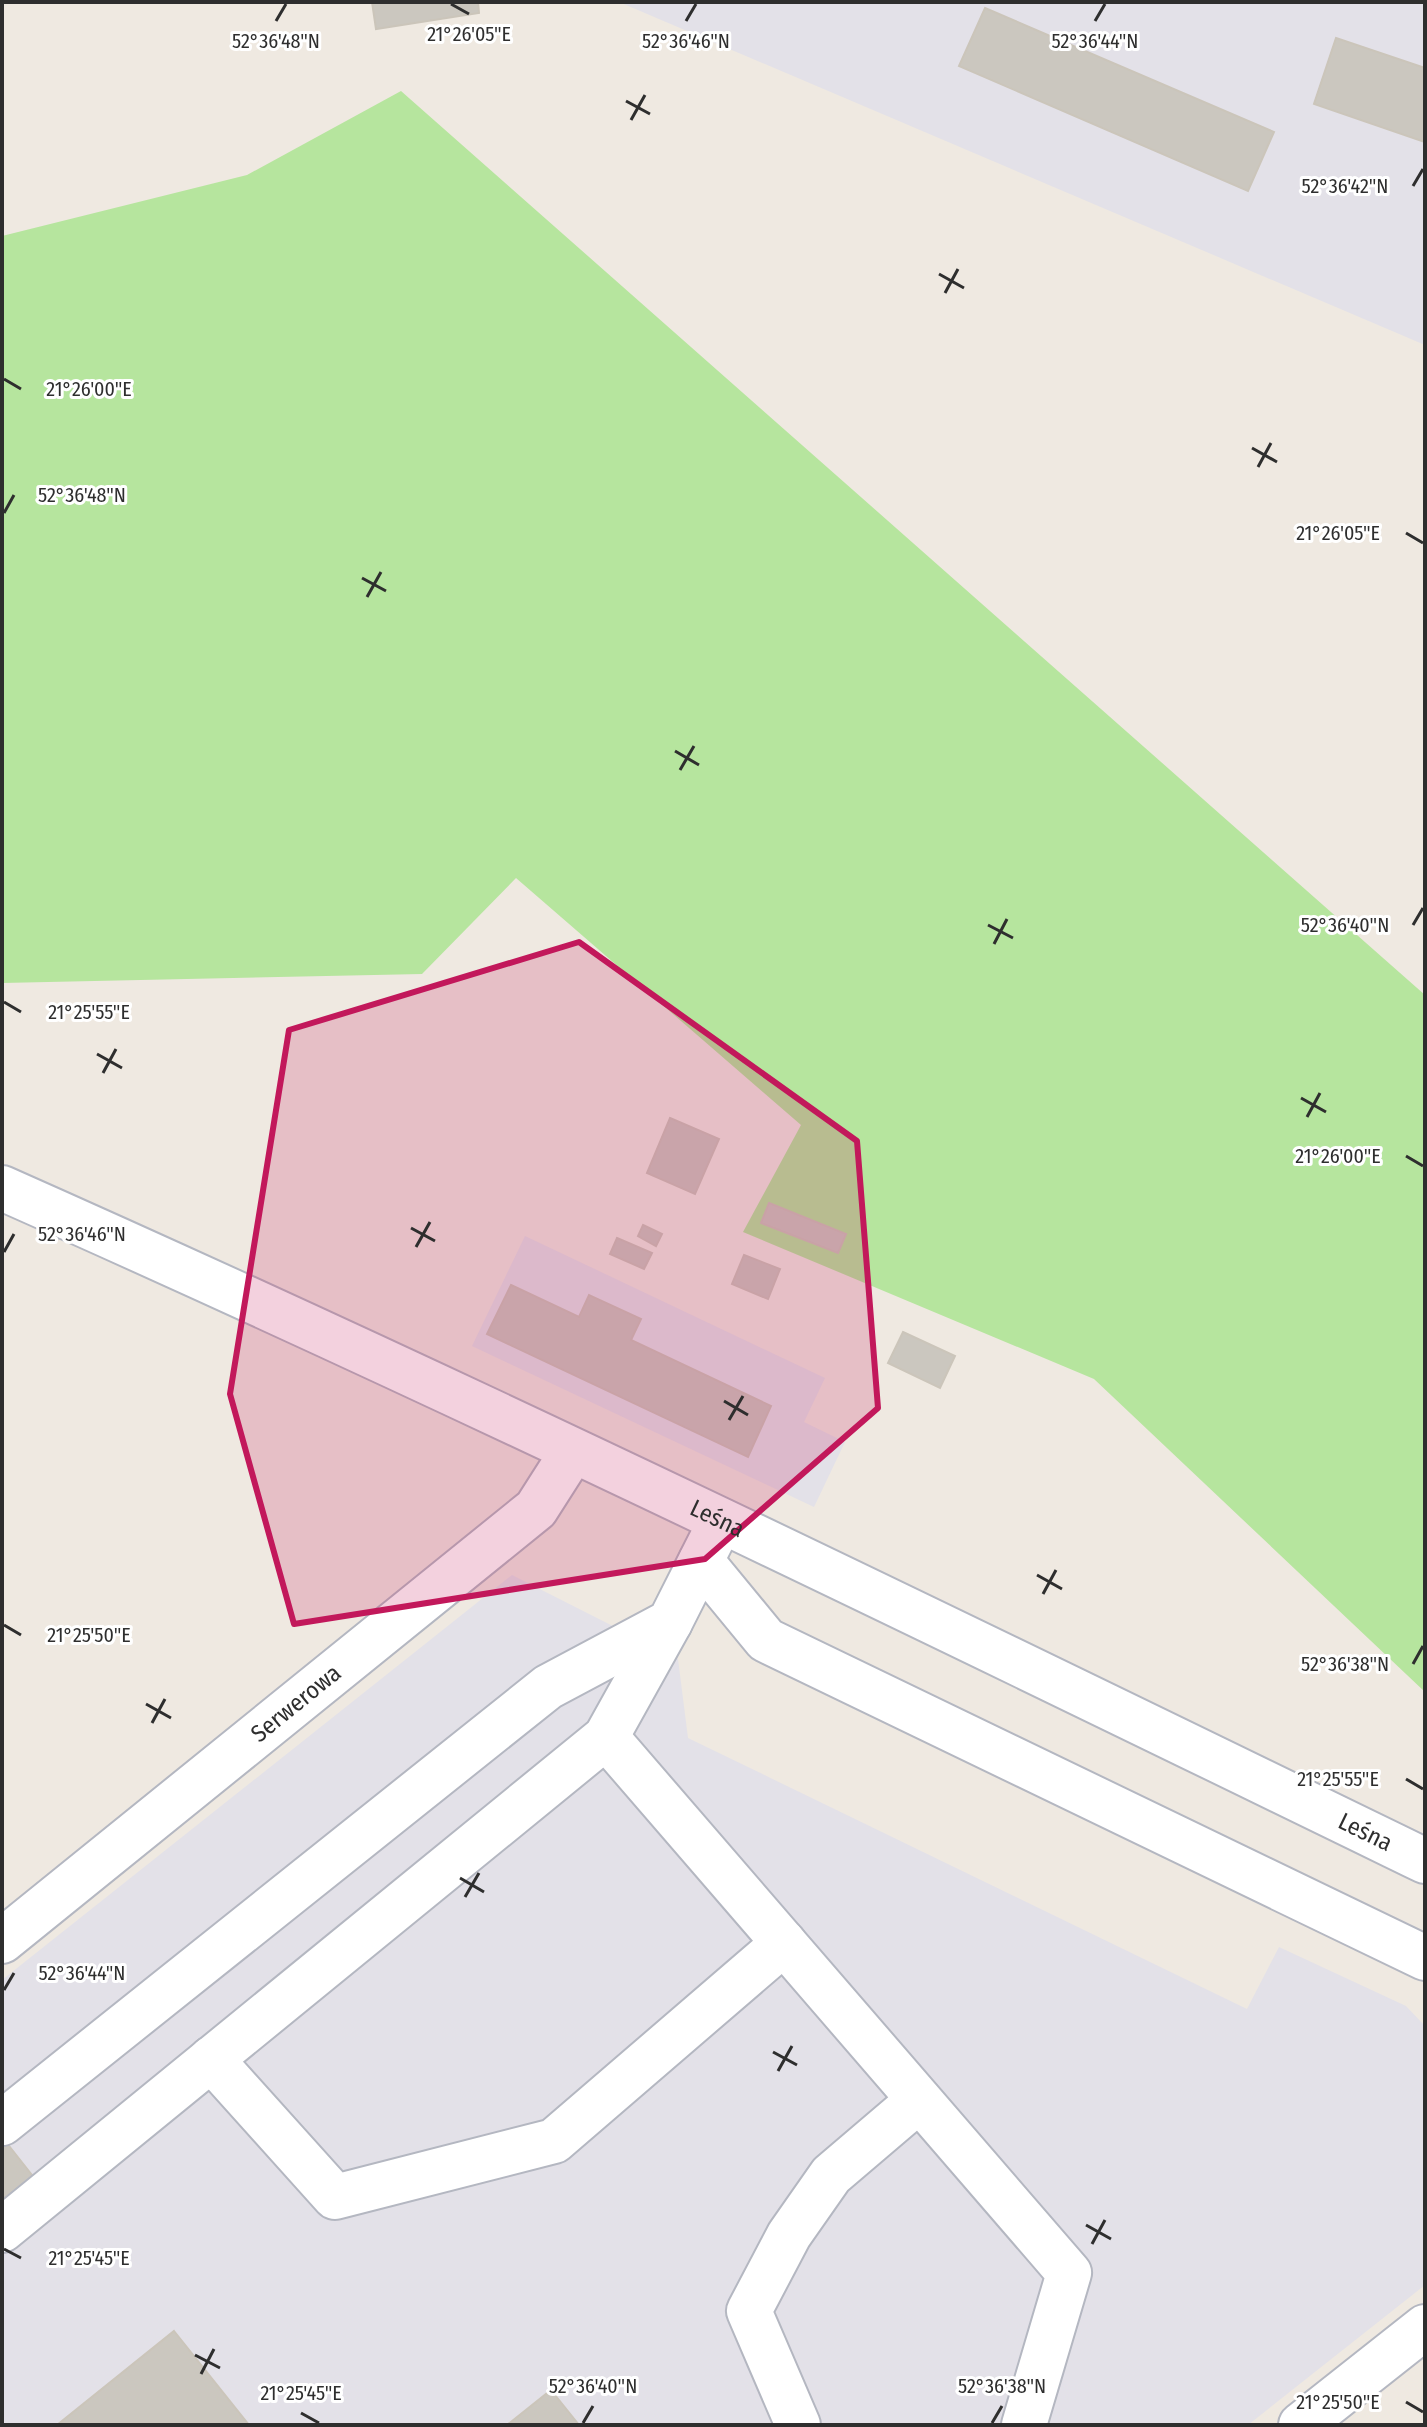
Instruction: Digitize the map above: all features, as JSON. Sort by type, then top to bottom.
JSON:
[{"type":"street","name":"Leśna","points":[[2,1188],[237,1292],[721,1521],[1425,1861]]},
{"type":"street","name":"Serwerowa","points":[[2,1941],[536,1509],[573,1451]]},
{"type":"street","points":[[2,2230],[606,1737],[670,1622],[721,1521]]},
{"type":"street","points":[[701,1561],[766,1640],[1425,1958]]},
{"type":"street","points":[[2,2123],[548,1687],[670,1622]]},
{"type":"street","points":[[606,1737],[1069,2273],[1024,2425]]},
{"type":"street","points":[[211,2059],[335,2197],[554,2141],[784,1943]]},
{"type":"street","points":[[798,2425],[749,2311],[789,2235],[831,2175],[919,2100]]},
{"type":"street","points":[[1301,2425],[1425,2327]]},
{"type":"highlighted area","points":[[579,942],[857,1141],[878,1408],[705,1559],[294,1624],[230,1394],[289,1030]]},
{"type":"shaded area","points":[[619,2],[1425,2],[1425,345]]},
{"type":"shaded area","points":[[525,1236],[825,1378],[804,1422],[845,1442],[814,1507],[472,1346]]},
{"type":"shaded area","points":[[512,1575],[678,1659],[688,1738],[1247,2009],[1279,1947],[1406,2006],[1425,2026],[1425,2285],[1248,2425],[2,2425],[2,1980]]},
{"type":"green space","points":[[401,91],[1425,995],[1425,1692],[1094,1379],[743,1232],[801,1125],[516,878],[422,974],[2,983],[2,236],[247,175]]},
{"type":"building","points":[[372,2],[478,2],[479,13],[376,29]]},
{"type":"building","points":[[985,8],[1274,132],[1248,191],[959,66]]},
{"type":"building","points":[[1336,38],[1425,68],[1425,142],[1314,104]]},
{"type":"building","points":[[670,1118],[719,1139],[695,1194],[647,1173]]},
{"type":"building","points":[[769,1203],[846,1234],[838,1253],[761,1223]]},
{"type":"building","points":[[643,1225],[662,1234],[656,1246],[638,1236]]},
{"type":"building","points":[[617,1238],[652,1253],[644,1269],[610,1254]]},
{"type":"building","points":[[744,1255],[780,1269],[768,1299],[732,1284]]},
{"type":"building","points":[[511,1285],[579,1317],[589,1295],[641,1319],[631,1340],[771,1406],[748,1457],[487,1334]]},
{"type":"building","points":[[903,1332],[955,1356],[940,1388],[888,1363]]},
{"type":"building","points":[[2,2137],[58,2208],[30,2231],[2,2195]]},
{"type":"building","points":[[174,2331],[249,2425],[57,2425]]},
{"type":"building","points":[[551,2390],[579,2425],[507,2425]]}]
